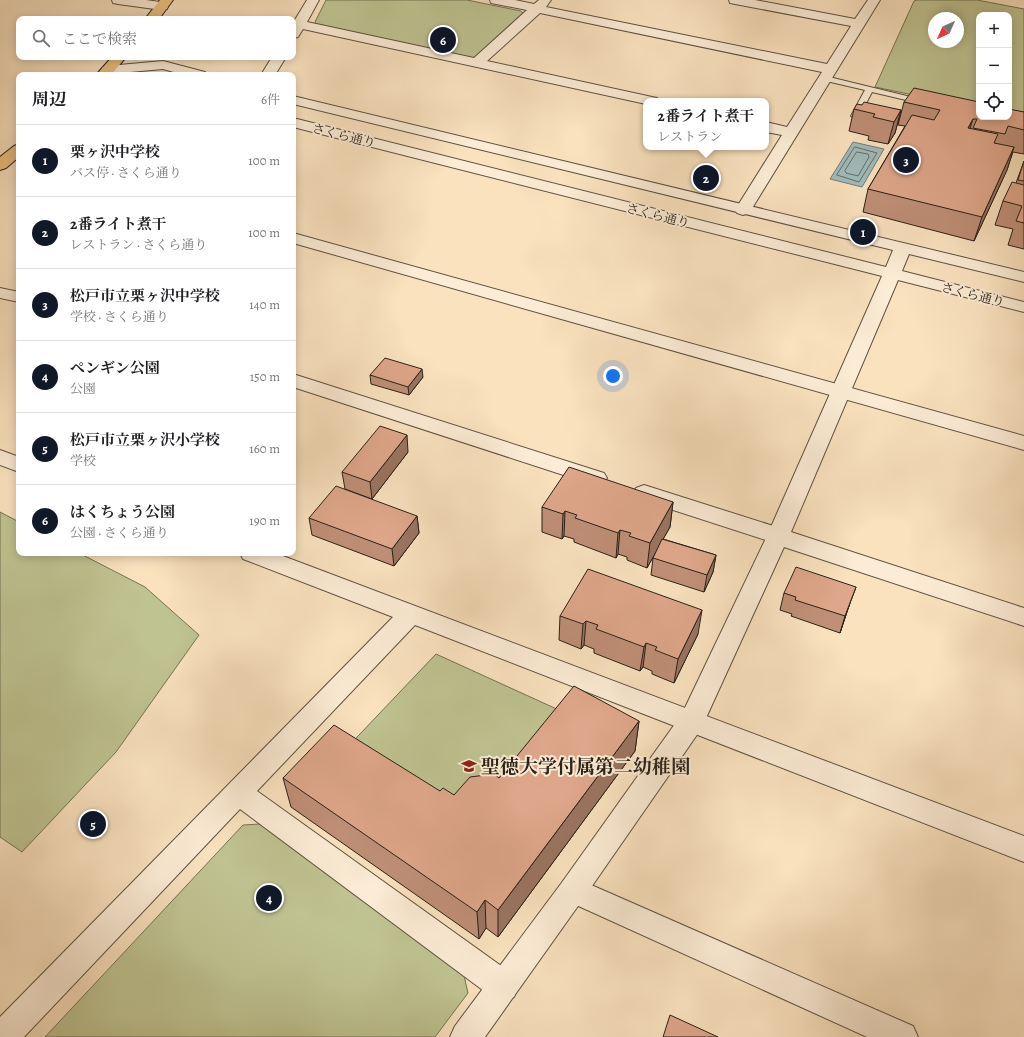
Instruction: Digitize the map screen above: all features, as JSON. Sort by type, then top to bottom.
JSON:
[{"type":"main road","points":[[154,16],[164,3]]},
{"type":"main road","points":[[110,72],[117,60]]},
{"type":"main road","points":[[0,165],[16,152]]},
{"type":"street","points":[[123,0],[164,3]]},
{"type":"street","points":[[313,0],[296,29],[478,62],[643,99]]},
{"type":"street","points":[[496,0],[541,4],[828,74]]},
{"type":"street","points":[[735,0],[860,24]]},
{"type":"street","points":[[743,210],[874,0]]},
{"type":"street","points":[[478,62],[541,4]]},
{"type":"street","points":[[270,72],[277,60]]},
{"type":"street","points":[[116,72],[163,65],[189,72]]},
{"type":"street","name":"さくら通り","points":[[296,101],[1024,277]]},
{"type":"street","name":"さくら通り","points":[[296,123],[1024,307]]},
{"type":"street","points":[[769,128],[791,132]]},
{"type":"street","points":[[548,187],[564,166]]},
{"type":"street","points":[[296,239],[1024,443]]},
{"type":"street","points":[[466,1037],[573,890],[692,721],[778,536],[903,248]]},
{"type":"street","points":[[0,293],[16,296]]},
{"type":"street","points":[[296,381],[1024,617]]},
{"type":"street","points":[[0,457],[16,464]]},
{"type":"street","points":[[259,556],[1024,849]]},
{"type":"street","points":[[2,1037],[410,614]]},
{"type":"street","points":[[239,793],[503,986]]},
{"type":"street","points":[[573,890],[902,1037]]},
{"type":"lane","points":[[828,74],[869,90],[928,103]]},
{"type":"lane","points":[[862,118],[855,116],[869,90]]},
{"type":"green space","points":[[326,0],[467,0],[521,11],[525,15],[478,56],[473,58],[318,25],[315,22]]},
{"type":"green space","points":[[977,0],[1024,9],[1024,118],[1012,116],[1012,12],[976,12],[976,108],[875,87],[914,1]]},
{"type":"green space","points":[[0,512],[16,520],[16,556],[85,556],[145,587],[199,635],[116,752],[22,852],[0,837]]},
{"type":"green space","points":[[436,654],[572,716],[471,807],[340,755]]},
{"type":"green space","points":[[260,824],[463,971],[468,993],[435,1037],[45,1037],[243,825]]},
{"type":"water","points":[[853,142],[884,149],[862,187],[830,179]]},
{"type":"building","points":[[914,88],[976,101],[976,119],[973,119],[968,128],[998,134],[994,143],[1014,147],[982,217],[868,189],[912,115],[934,120],[940,110],[904,102]]},
{"type":"building","points":[[864,102],[901,110],[894,122],[873,117],[875,114],[854,109],[857,104],[862,105]]},
{"type":"building","points":[[1012,110],[1024,112],[1024,130],[1008,126],[1005,134],[973,128],[977,120],[1012,120]]},
{"type":"building","points":[[1024,161],[1024,181],[1018,180]]},
{"type":"building","points":[[1012,182],[1024,185],[1024,223],[1016,221],[1022,206],[1003,201]]},
{"type":"building","points":[[385,358],[422,369],[408,387],[370,375]]},
{"type":"building","points":[[380,426],[407,435],[370,482],[342,472]]},
{"type":"building","points":[[569,467],[673,502],[650,543],[629,536],[631,533],[620,530],[618,533],[575,518],[577,515],[565,511],[563,514],[542,507]]},
{"type":"building","points":[[336,486],[417,516],[392,549],[309,518]]},
{"type":"building","points":[[662,539],[716,555],[707,575],[653,558]]},
{"type":"building","points":[[796,567],[856,587],[845,616],[795,600],[796,597],[784,593]]},
{"type":"building","points":[[588,569],[702,610],[678,659],[655,650],[657,647],[646,643],[644,647],[596,629],[598,625],[586,621],[583,624],[560,616]]},
{"type":"building","points":[[574,686],[639,721],[498,910],[485,900],[477,912],[283,778],[334,725],[440,791],[443,788],[454,795],[470,777],[494,774],[499,778]]},
{"type":"building","points":[[670,1015],[718,1037],[663,1037]]},
{"type":"place","name":"はくちょう公園","points":[[443,40]]},
{"type":"place","name":"松戸市立栗ヶ沢中学校","points":[[906,160]]},
{"type":"place","name":"2番ライト煮干","points":[[706,178]]},
{"type":"place","name":"栗ヶ沢中学校","points":[[863,232]]},
{"type":"place","name":"聖徳大学付属第二幼稚園","points":[[469,766]]},
{"type":"place","name":"松戸市立栗ヶ沢小学校","points":[[93,824]]},
{"type":"place","name":"ペンギン公園","points":[[269,898]]}]
